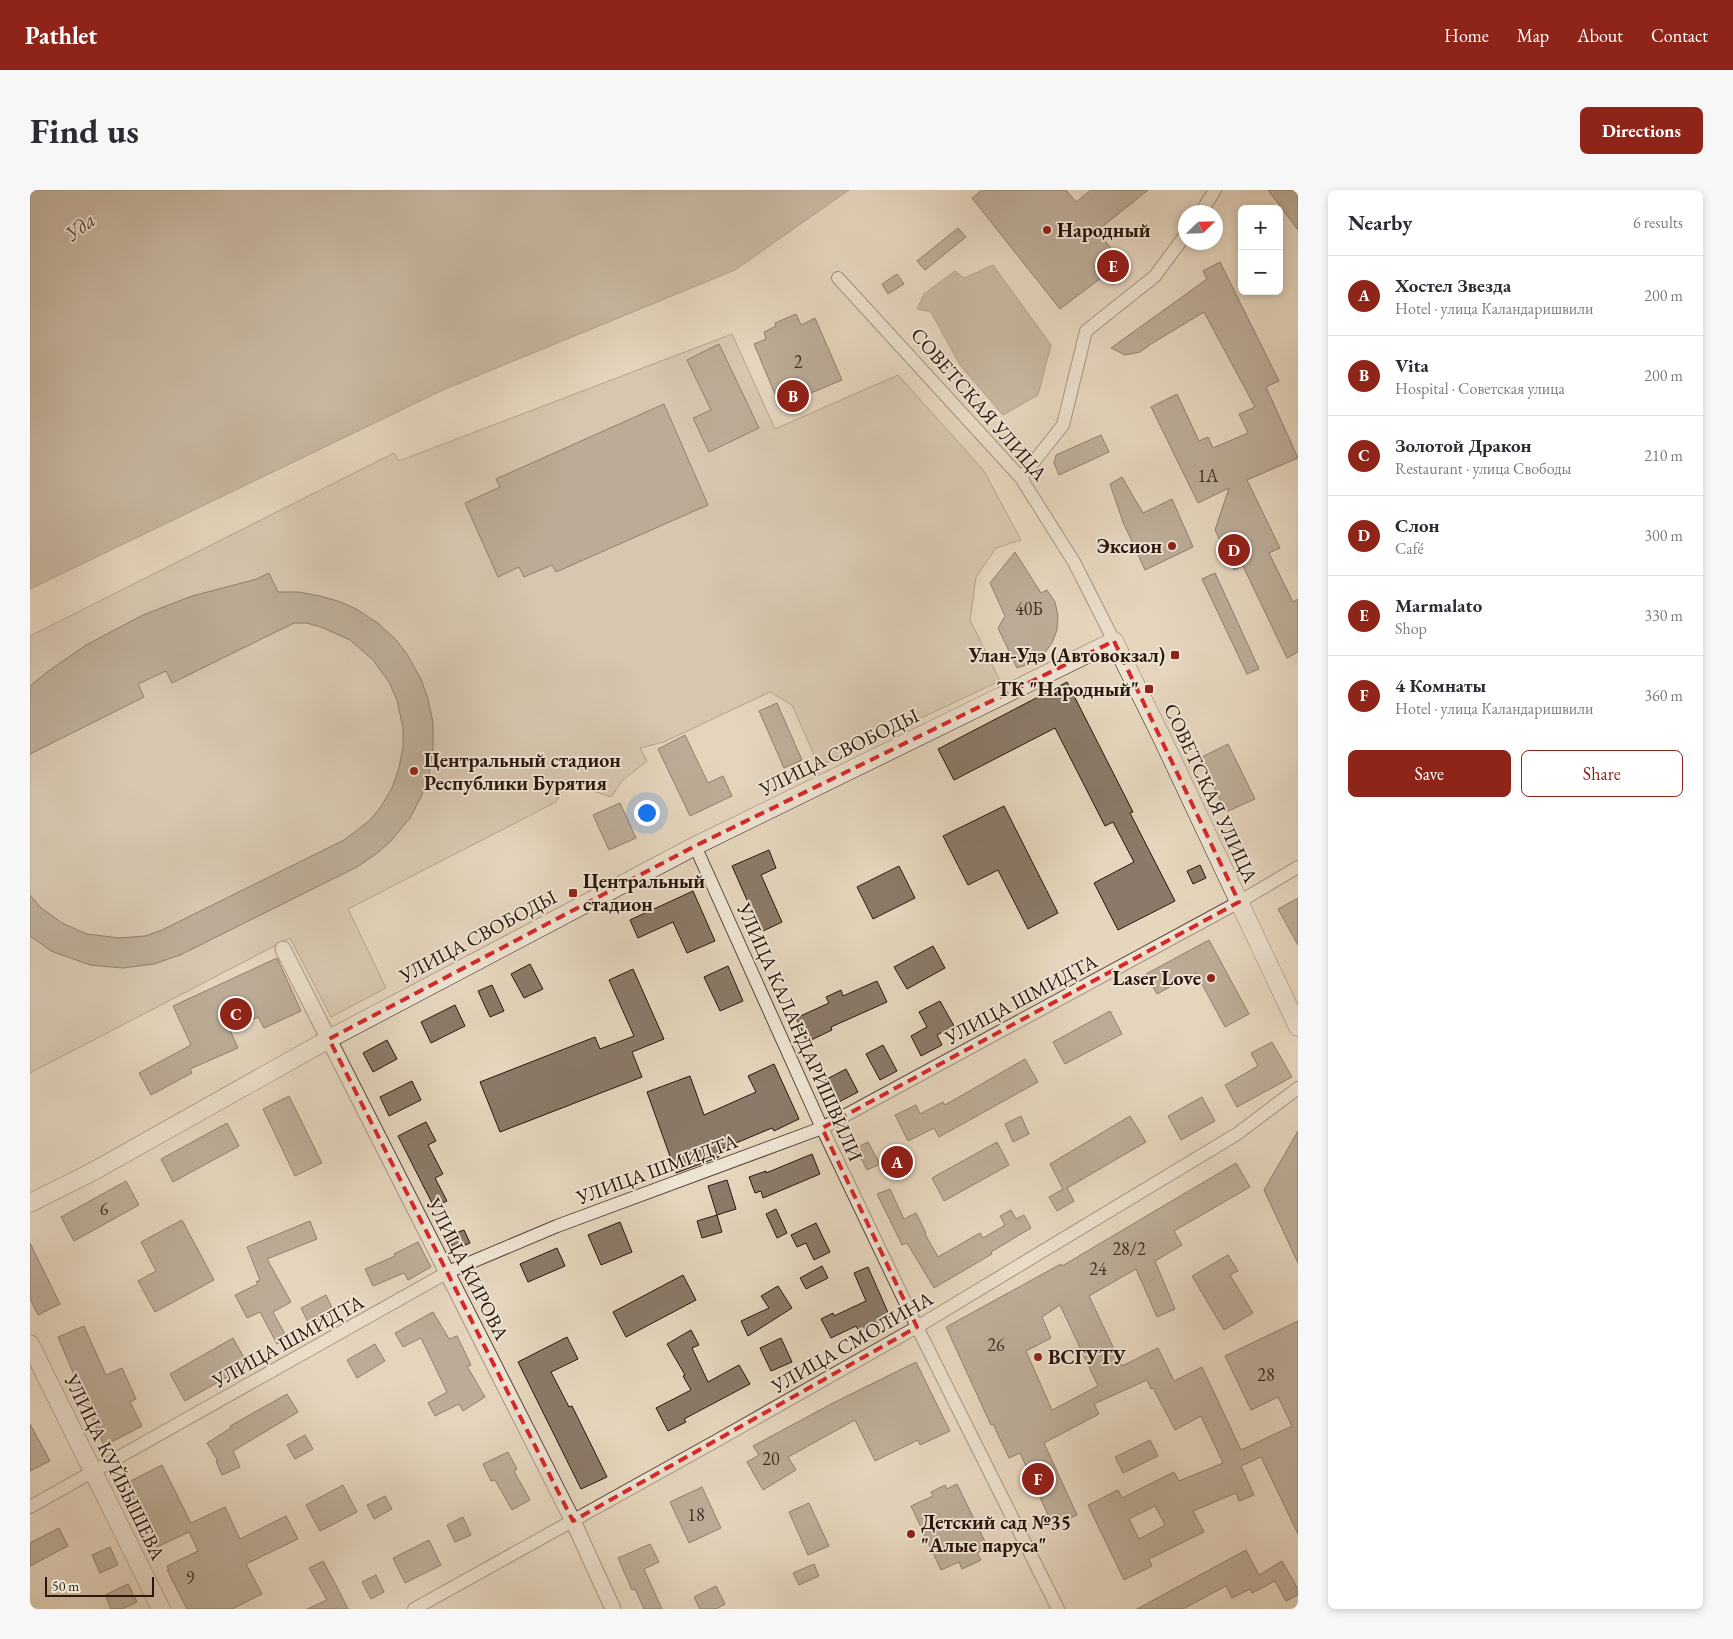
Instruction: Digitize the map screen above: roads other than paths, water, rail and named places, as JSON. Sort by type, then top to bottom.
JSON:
[{"type":"main road","name":"УЛИЦА СВОБОДЫ","points":[[30,1203],[92,1172],[329,1039],[695,846],[1114,641]]},
{"type":"main road","name":"СОВЕТСКАЯ УЛИЦА","points":[[1114,641],[1298,1026]]},
{"type":"main road","name":"УЛИЦА КУЙБЫШЕВА","points":[[30,1344],[161,1609]]},
{"type":"street","points":[[1205,205],[1215,190]]},
{"type":"street","points":[[1021,478],[1063,425],[1086,330],[1155,276],[1178,245]]},
{"type":"street","name":"СОВЕТСКАЯ УЛИЦА","points":[[838,278],[1021,478],[1074,562],[1114,641]]},
{"type":"street","name":"УЛИЦА КАЛАНДАРИШВИЛИ","points":[[695,846],[822,1128],[917,1327],[1058,1609]]},
{"type":"street","name":"УЛИЦА ШМИДТА","points":[[30,1507],[448,1272],[558,1226],[822,1128],[1239,902],[1298,867]]},
{"type":"street","name":"УЛИЦА КИРОВА","points":[[283,949],[448,1272],[572,1521],[613,1609]]},
{"type":"street","name":"УЛИЦА СМОЛИНА","points":[[414,1609],[917,1327],[1237,1134],[1298,1088]]},
{"type":"water","name":"Уда","points":[[30,190],[849,190],[735,270],[443,390],[30,589]]},
{"type":"water","points":[[993,265],[1051,345],[1038,395],[1003,415],[960,365],[931,312],[917,309],[924,294],[955,271],[964,278]]},
{"type":"place","name":"Народный","points":[[1047,230]]},
{"type":"place","name":"Marmalato","points":[[1113,266]]},
{"type":"place","name":"Vita","points":[[793,396]]},
{"type":"place","name":"Эксион","points":[[1172,546]]},
{"type":"place","name":"Слон","points":[[1234,550]]},
{"type":"place","name":"Улан-Удэ (Автовокзал)","points":[[1175,655]]},
{"type":"place","name":"ТК \"Народный\"","points":[[1149,689]]},
{"type":"place","name":"Центральный стадион Республики Бурятия","points":[[414,771]]},
{"type":"place","name":"Центральный стадион","points":[[573,893]]},
{"type":"place","name":"Laser Love","points":[[1211,978]]},
{"type":"place","name":"Золотой Дракон","points":[[236,1014]]},
{"type":"place","name":"Хостел Звезда","points":[[897,1162]]},
{"type":"place","name":"ВСГУТУ","points":[[1038,1357]]},
{"type":"place","name":"4 Комнаты","points":[[1038,1479]]},
{"type":"place","name":"Детский сад №35 \"Алые паруса\"","points":[[911,1534]]}]
